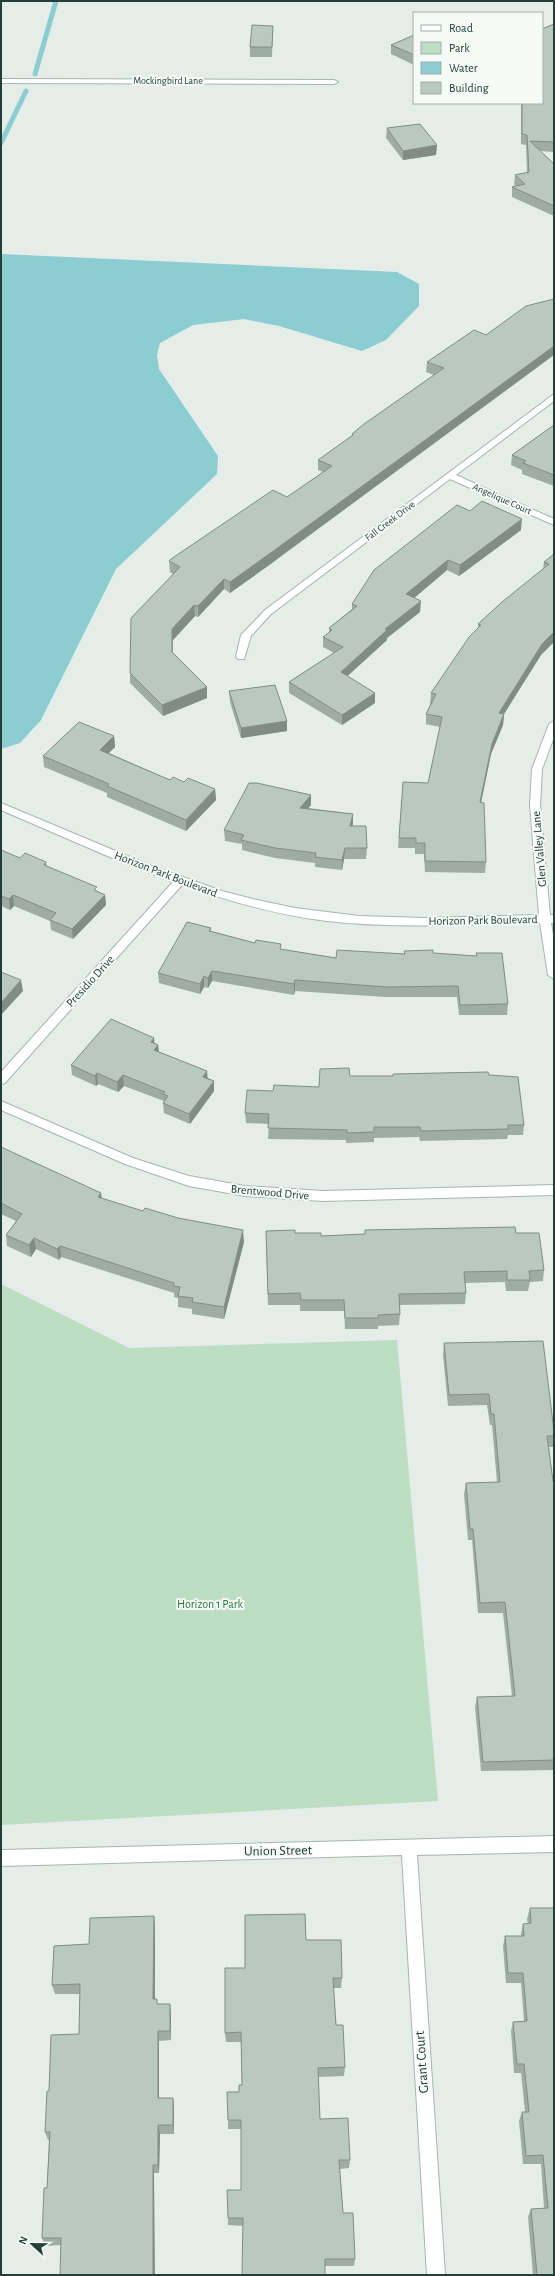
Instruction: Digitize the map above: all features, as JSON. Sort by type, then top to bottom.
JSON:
[{"type":"street","name":"Mockingbird Lane","points":[[1,81],[334,82]]},
{"type":"street","name":"Fall Creek Drive","points":[[241,657],[246,635],[268,612],[554,397]]},
{"type":"street","name":"Angelique Court","points":[[450,476],[554,522]]},
{"type":"street","name":"Glen Valley Lane","points":[[554,724],[537,769],[535,805],[550,919],[554,975]]},
{"type":"street","name":"Horizon Park Boulevard","points":[[3,806],[180,882],[236,900],[296,912],[352,919],[550,919]]},
{"type":"street","name":"Presidio Drive","points":[[1,1080],[180,882]]},
{"type":"street","name":"Brentwood Drive","points":[[1,1105],[129,1161],[189,1181],[245,1191],[323,1196],[554,1190]]},
{"type":"street","name":"Union Street","points":[[1,1858],[554,1844]]},
{"type":"street","name":"Grant Court","points":[[409,1848],[436,2275]]},
{"type":"green space","name":"Horizon 1 Park","points":[[1,1284],[129,1348],[397,1340],[438,1801],[1,1825]]},
{"type":"water","points":[[1,254],[397,272],[419,284],[419,306],[386,340],[362,351],[279,326],[244,319],[193,325],[160,343],[157,355],[159,369],[218,456],[217,474],[116,569],[41,720],[20,743],[1,749]]},
{"type":"building","points":[[554,24],[554,142],[530,141],[554,164],[554,206],[512,187],[525,184],[515,175],[529,172],[527,135],[522,134],[522,104],[543,104],[543,29]]},
{"type":"building","points":[[252,25],[273,26],[272,47],[250,47]]},
{"type":"building","points":[[413,35],[413,55],[391,45]]},
{"type":"building","points":[[420,124],[437,145],[403,151],[387,128]]},
{"type":"building","points":[[554,299],[554,346],[230,582],[224,579],[198,606],[194,605],[172,629],[172,652],[207,687],[162,705],[130,673],[131,618],[180,567],[169,561],[171,559],[273,490],[287,497],[332,466],[318,460],[353,435],[352,434],[364,424],[444,368],[427,362],[474,330],[486,335],[526,306]]},
{"type":"building","points":[[554,425],[554,475],[523,463],[526,461],[512,455]]},
{"type":"building","points":[[482,501],[522,519],[460,565],[448,560],[406,594],[421,601],[385,629],[387,630],[341,672],[375,693],[342,715],[289,682],[343,647],[323,637],[332,630],[329,628],[357,606],[352,604],[374,570],[457,505],[470,511]]},
{"type":"building","points":[[554,554],[554,632],[542,644],[499,713],[504,714],[492,744],[480,802],[484,803],[486,862],[425,861],[425,843],[416,843],[416,838],[399,838],[403,782],[428,783],[442,717],[426,714],[436,694],[431,693],[469,637],[481,625],[478,624],[502,602],[549,564],[544,562]]},
{"type":"building","points":[[275,685],[287,721],[241,728],[229,691]]},
{"type":"building","points":[[79,722],[114,736],[100,750],[170,780],[173,777],[184,782],[188,778],[215,789],[186,820],[107,786],[109,784],[43,756]]},
{"type":"building","points":[[249,783],[257,783],[311,795],[300,808],[353,814],[350,826],[366,826],[367,848],[345,848],[342,860],[315,857],[316,853],[275,848],[241,840],[244,835],[224,830]]},
{"type":"building","points":[[1,850],[20,858],[25,853],[46,862],[44,865],[97,887],[94,890],[105,895],[72,929],[50,920],[56,913],[13,895],[9,899],[1,896]]},
{"type":"building","points":[[187,922],[211,928],[209,931],[255,943],[256,940],[281,944],[280,949],[336,958],[337,950],[405,954],[404,951],[433,950],[433,953],[477,956],[476,953],[502,953],[508,1004],[460,1005],[458,986],[386,987],[295,980],[294,984],[212,971],[208,978],[204,976],[200,984],[158,973]]},
{"type":"building","points":[[1,972],[21,980],[1,1003]]},
{"type":"building","points":[[111,1019],[154,1038],[151,1042],[158,1045],[154,1050],[207,1071],[203,1077],[214,1081],[189,1114],[163,1103],[168,1096],[163,1094],[165,1092],[123,1075],[117,1082],[97,1073],[95,1076],[71,1065]]},
{"type":"building","points":[[349,1068],[350,1076],[393,1076],[393,1074],[488,1072],[489,1075],[518,1077],[524,1125],[508,1125],[508,1129],[421,1131],[420,1127],[374,1127],[374,1132],[347,1133],[347,1130],[268,1128],[269,1114],[245,1113],[247,1090],[273,1091],[274,1085],[319,1087],[320,1069]]},
{"type":"building","points":[[1,1147],[101,1193],[98,1197],[143,1211],[145,1208],[178,1218],[243,1230],[224,1307],[192,1302],[193,1298],[178,1296],[180,1287],[174,1286],[174,1283],[60,1246],[57,1249],[34,1238],[29,1245],[6,1235],[22,1214],[1,1203]]},
{"type":"building","points":[[515,1227],[516,1233],[539,1233],[544,1270],[529,1271],[530,1280],[507,1280],[507,1271],[464,1272],[466,1293],[399,1294],[400,1314],[378,1315],[378,1318],[345,1318],[344,1300],[301,1300],[300,1293],[268,1294],[266,1231],[295,1230],[295,1233],[321,1233],[321,1236],[365,1234],[365,1230]]},
{"type":"building","points":[[543,1341],[554,1431],[554,1436],[547,1436],[554,1481],[554,1760],[483,1762],[477,1697],[515,1696],[505,1602],[480,1603],[473,1529],[470,1529],[466,1483],[500,1482],[494,1414],[491,1414],[489,1394],[449,1395],[444,1343]]},
{"type":"building","points":[[530,1908],[554,1908],[554,2275],[537,2275],[531,2209],[548,2208],[543,2155],[526,2156],[522,2112],[529,2112],[524,2064],[517,2064],[513,2022],[527,2021],[523,1973],[508,1973],[505,1936],[524,1936],[523,1924],[531,1923]]},
{"type":"building","points":[[305,1914],[306,1940],[341,1940],[342,1978],[333,1978],[336,2025],[343,2025],[345,2067],[318,2068],[320,2119],[348,2118],[350,2160],[339,2160],[343,2213],[353,2213],[355,2259],[325,2259],[325,2275],[242,2275],[243,2218],[228,2218],[227,2190],[241,2190],[241,2120],[228,2120],[227,2092],[239,2092],[239,2085],[242,2085],[241,2032],[225,2033],[225,1968],[245,1968],[245,1915]]},
{"type":"building","points":[[154,1916],[153,1999],[157,1999],[157,2004],[170,2004],[170,2031],[158,2031],[158,2098],[173,2098],[173,2125],[158,2125],[158,2165],[153,2165],[153,2275],[60,2275],[61,2238],[42,2238],[44,2188],[47,2188],[50,2132],[45,2132],[47,2091],[49,2091],[51,2035],[79,2034],[80,1984],[52,1985],[54,1946],[89,1944],[90,1918]]},
{"type":"waterway","points":[[35,74],[56,1]]},
{"type":"waterway","points":[[1,143],[26,91]]}]
